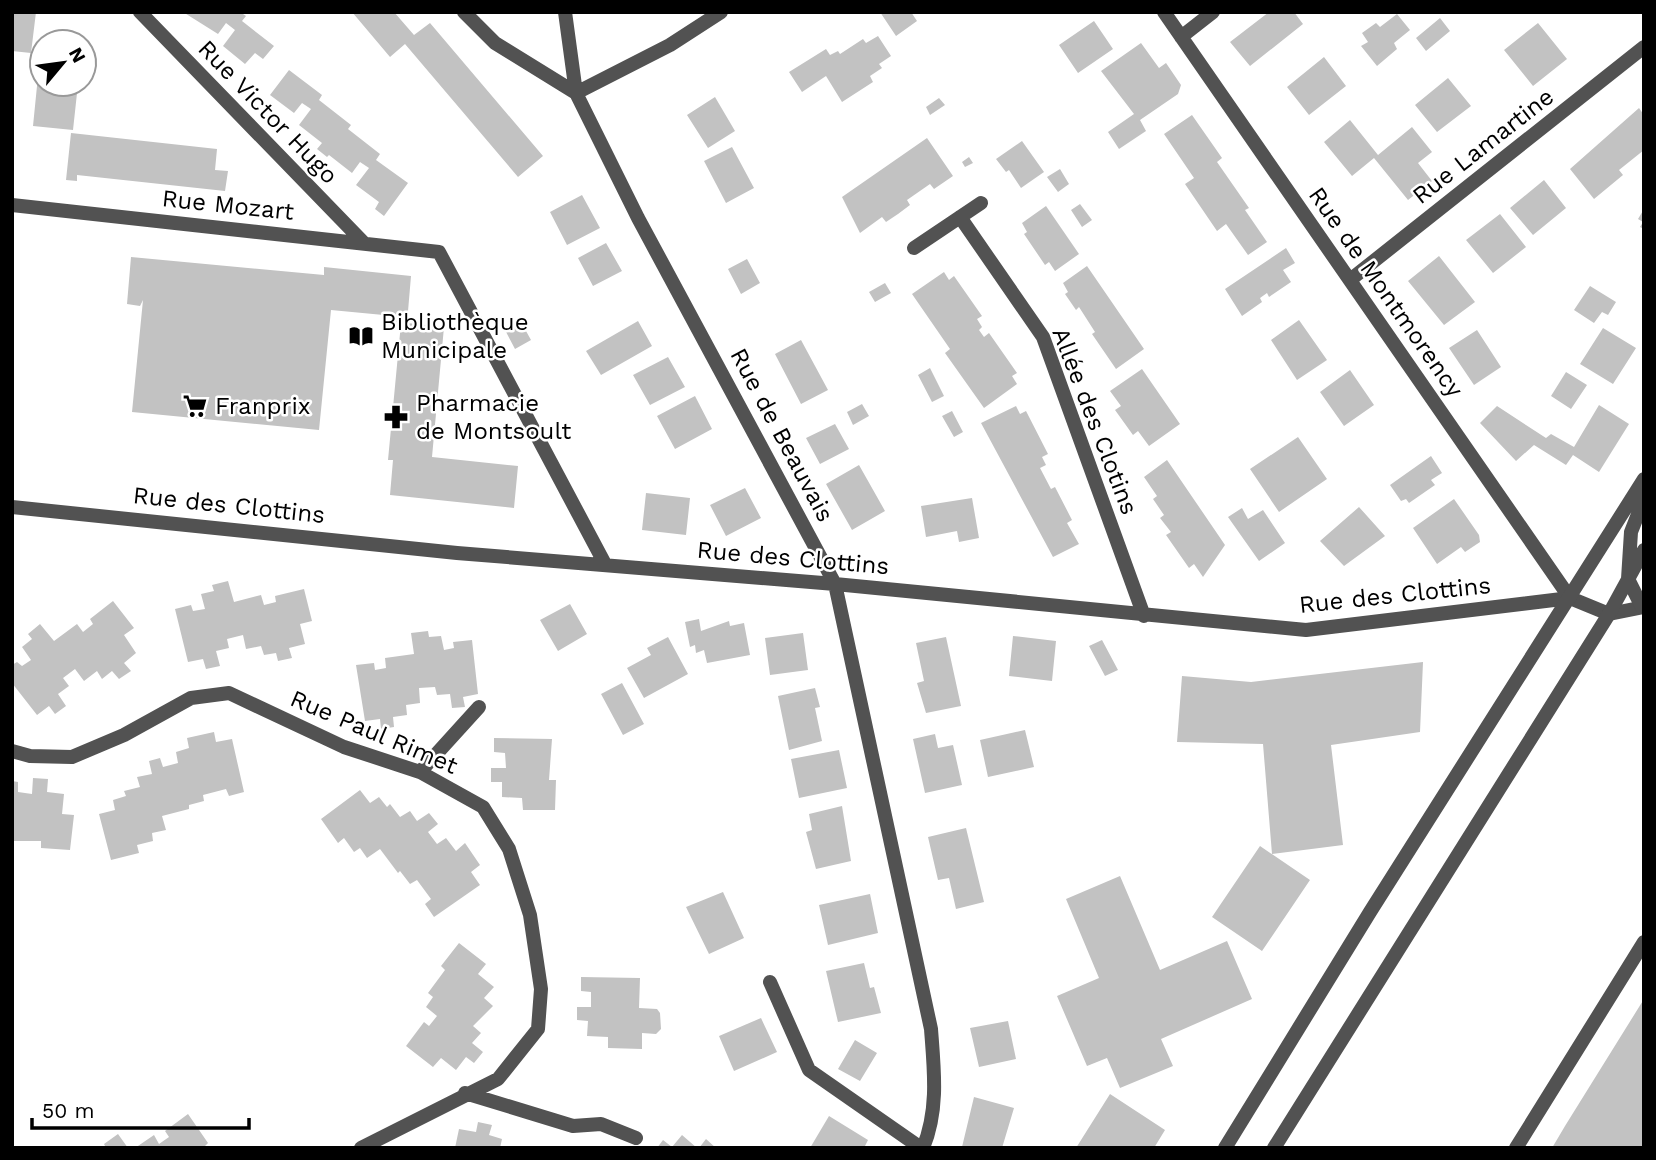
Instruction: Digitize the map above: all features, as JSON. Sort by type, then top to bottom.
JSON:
[{"type":"street","name":"Rue Victor Hugo","points":[[140,12],[364,243]]},
{"type":"street","points":[[464,12],[495,43],[576,93],[670,45],[721,12]]},
{"type":"street","name":"Rue de Beauvais","points":[[565,12],[576,93],[638,218],[835,584],[931,1029],[935,1086],[928,1135],[922,1148]]},
{"type":"street","name":"Rue de Montmorency","points":[[1164,12],[1570,598]]},
{"type":"street","points":[[1181,37],[1213,12]]},
{"type":"street","name":"Rue Lamartine","points":[[1350,280],[1644,47]]},
{"type":"street","points":[[914,248],[981,203]]},
{"type":"street","name":"Rue Mozart","points":[[12,205],[439,253],[605,564]]},
{"type":"street","name":"Allée des Clotins","points":[[960,217],[1043,337],[1144,616]]},
{"type":"street","points":[[1225,1148],[1370,912],[1644,479]]},
{"type":"street","points":[[1570,598],[1609,614],[1643,607],[1628,579],[1631,532],[1644,499]]},
{"type":"street","name":"Rue des Clottins","points":[[12,507],[457,553],[835,584],[1306,630],[1570,598]]},
{"type":"street","points":[[1274,1148],[1609,614],[1644,550]]},
{"type":"street","name":"Rue Paul Rimet","points":[[12,751],[30,756],[72,757],[124,735],[191,698],[229,693],[344,747],[421,772],[483,807],[509,849],[530,915],[541,989],[538,1029],[498,1079],[465,1093],[361,1148]]},
{"type":"street","points":[[421,772],[479,707]]},
{"type":"street","points":[[1516,1148],[1644,942]]},
{"type":"street","points":[[770,982],[809,1070],[922,1148]]},
{"type":"street","points":[[465,1093],[573,1126],[601,1124],[636,1138]]},
{"type":"building","points":[[12,12],[36,12],[34,28],[28,28],[28,53],[12,51]]},
{"type":"building","points":[[183,12],[240,12],[246,16],[242,21],[274,46],[263,59],[255,53],[245,64],[223,46],[235,30],[226,23],[218,34]]},
{"type":"building","points":[[352,12],[394,12],[414,35],[430,23],[543,156],[518,177],[405,44],[390,57]]},
{"type":"building","points":[[880,12],[911,12],[917,21],[896,36]]},
{"type":"building","points":[[1269,12],[1294,12],[1303,24],[1250,66],[1230,42]]},
{"type":"building","points":[[1397,14],[1410,30],[1394,43],[1397,49],[1377,66],[1361,46],[1368,42],[1362,33],[1376,23],[1380,27]]},
{"type":"building","points":[[1440,18],[1450,31],[1426,51],[1416,38]]},
{"type":"building","points":[[1094,21],[1113,49],[1078,73],[1059,45]]},
{"type":"building","points":[[1538,23],[1567,59],[1533,86],[1504,50]]},
{"type":"building","points":[[878,36],[891,56],[879,64],[882,68],[870,76],[873,82],[842,102],[826,76],[802,92],[789,72],[826,49],[830,55],[838,51],[840,54],[863,39],[866,43]]},
{"type":"building","points":[[1141,43],[1159,68],[1166,63],[1181,85],[1178,94],[1140,120],[1146,131],[1119,149],[1108,132],[1134,114],[1101,71]]},
{"type":"building","points":[[1324,57],[1346,86],[1309,115],[1287,87]]},
{"type":"building","points":[[289,70],[322,95],[319,100],[351,125],[348,129],[380,154],[376,160],[408,183],[384,216],[375,209],[379,202],[356,185],[369,168],[360,162],[352,173],[329,155],[327,157],[317,149],[322,143],[299,125],[311,109],[302,103],[294,113],[270,95]]},
{"type":"building","points":[[1448,78],[1471,106],[1437,132],[1415,105]]},
{"type":"building","points":[[715,97],[735,131],[708,148],[687,115]]},
{"type":"building","points":[[36,98],[76,98],[73,130],[33,126]]},
{"type":"building","points":[[939,98],[945,105],[930,115],[926,107]]},
{"type":"building","points":[[1639,108],[1644,115],[1644,150],[1619,170],[1623,175],[1594,199],[1570,169]]},
{"type":"building","points":[[1192,115],[1222,158],[1217,162],[1249,208],[1245,210],[1267,242],[1248,255],[1226,224],[1217,231],[1185,184],[1194,178],[1164,134]]},
{"type":"building","points":[[1350,120],[1378,155],[1412,127],[1432,152],[1418,163],[1432,181],[1408,200],[1374,158],[1352,176],[1324,142]]},
{"type":"building","points":[[71,133],[217,149],[215,170],[228,171],[225,191],[77,175],[77,181],[66,180]]},
{"type":"building","points":[[927,138],[953,176],[934,189],[930,184],[907,200],[910,205],[898,214],[886,222],[882,217],[860,233],[842,197]]},
{"type":"building","points":[[1022,141],[1044,172],[1021,188],[1009,170],[1006,172],[996,159]]},
{"type":"building","points":[[732,147],[754,188],[726,203],[704,161]]},
{"type":"building","points":[[969,157],[973,163],[965,167],[962,162]]},
{"type":"building","points":[[1060,169],[1069,184],[1058,192],[1047,177]]},
{"type":"building","points":[[1544,180],[1566,208],[1533,235],[1510,208]]},
{"type":"building","points":[[582,195],[600,228],[567,245],[550,212]]},
{"type":"building","points":[[1080,204],[1092,220],[1082,227],[1071,210]]},
{"type":"building","points":[[1046,206],[1079,254],[1055,271],[1049,262],[1045,265],[1024,234],[1027,232],[1022,223]]},
{"type":"building","points":[[1644,209],[1644,229],[1640,227],[1643,222],[1638,219]]},
{"type":"building","points":[[1500,214],[1526,247],[1493,273],[1466,240]]},
{"type":"building","points":[[606,243],[622,271],[593,286],[578,258]]},
{"type":"building","points":[[1286,248],[1295,263],[1283,270],[1291,282],[1269,297],[1267,293],[1260,298],[1262,302],[1242,316],[1225,289]]},
{"type":"building","points":[[1439,256],[1475,302],[1444,325],[1408,281]]},
{"type":"building","points":[[131,257],[324,275],[324,267],[411,276],[407,323],[444,327],[432,457],[518,466],[514,508],[390,495],[393,460],[388,460],[401,323],[394,322],[394,316],[331,310],[319,430],[132,412],[143,300],[140,306],[127,304]]},
{"type":"building","points":[[747,259],[760,283],[741,294],[728,269]]},
{"type":"building","points":[[1087,266],[1144,349],[1116,369],[1092,334],[1095,332],[1079,307],[1076,310],[1065,294],[1068,292],[1063,283]]},
{"type":"building","points":[[944,272],[949,280],[954,276],[982,316],[977,319],[982,327],[979,330],[984,337],[989,333],[1017,373],[1012,376],[1017,384],[984,408],[945,353],[950,349],[912,294]]},
{"type":"building","points":[[885,283],[891,293],[875,302],[869,292]]},
{"type":"building","points":[[1590,286],[1616,302],[1608,315],[1602,312],[1594,323],[1574,310]]},
{"type":"building","points":[[1299,320],[1327,360],[1297,380],[1271,340]]},
{"type":"building","points":[[638,321],[652,346],[601,375],[586,351]]},
{"type":"building","points":[[521,322],[531,340],[515,349],[505,330]]},
{"type":"building","points":[[1603,328],[1636,348],[1613,384],[1580,364]]},
{"type":"building","points":[[1477,330],[1501,367],[1474,385],[1449,348]]},
{"type":"building","points":[[801,340],[828,390],[801,404],[775,354]]},
{"type":"building","points":[[668,357],[685,387],[650,405],[633,375]]},
{"type":"building","points":[[930,368],[944,396],[932,402],[918,375]]},
{"type":"building","points":[[1142,369],[1180,424],[1149,446],[1138,431],[1133,435],[1115,410],[1121,406],[1110,391]]},
{"type":"building","points":[[1350,370],[1374,405],[1344,426],[1320,392]]},
{"type":"building","points":[[1566,372],[1587,385],[1571,409],[1551,396]]},
{"type":"building","points":[[695,396],[712,429],[675,449],[657,416]]},
{"type":"building","points":[[862,404],[869,416],[853,425],[847,412]]},
{"type":"building","points":[[1599,405],[1629,424],[1599,472],[1573,455],[1566,465],[1534,445],[1516,461],[1480,423],[1497,406],[1546,438],[1551,434],[1574,447]]},
{"type":"building","points":[[1016,406],[1020,414],[1026,411],[1048,454],[1042,457],[1046,465],[1040,468],[1051,489],[1055,487],[1072,520],[1067,523],[1079,544],[1053,557],[981,423]]},
{"type":"building","points":[[952,411],[963,432],[954,437],[942,416]]},
{"type":"building","points":[[835,424],[849,449],[820,464],[806,438]]},
{"type":"building","points":[[1298,437],[1327,479],[1279,512],[1250,469]]},
{"type":"building","points":[[1431,456],[1442,473],[1431,480],[1435,485],[1409,503],[1406,499],[1401,501],[1390,485]]},
{"type":"building","points":[[1167,460],[1225,545],[1203,577],[1194,564],[1189,568],[1166,535],[1171,532],[1160,518],[1164,515],[1153,499],[1157,496],[1144,477]]},
{"type":"building","points":[[859,465],[885,511],[852,530],[826,484]]},
{"type":"building","points":[[745,488],[761,518],[726,536],[710,505]]},
{"type":"building","points":[[646,493],[690,498],[686,535],[642,530]]},
{"type":"building","points":[[972,498],[979,538],[959,542],[957,531],[926,537],[921,506]]},
{"type":"building","points":[[1454,499],[1479,535],[1480,542],[1465,552],[1461,547],[1437,564],[1413,528]]},
{"type":"building","points":[[1359,507],[1385,536],[1344,566],[1320,541]]},
{"type":"building","points":[[1242,508],[1248,519],[1263,510],[1285,543],[1259,561],[1228,517]]},
{"type":"building","points":[[228,581],[234,602],[261,595],[264,605],[276,602],[275,596],[304,589],[312,621],[300,624],[305,644],[289,648],[292,658],[278,661],[276,653],[264,655],[261,646],[246,649],[243,635],[227,639],[229,648],[216,651],[220,666],[206,669],[203,659],[188,662],[175,609],[191,605],[193,611],[205,609],[201,594],[214,591],[212,585]]},
{"type":"building","points":[[113,601],[134,628],[124,635],[136,653],[124,663],[131,671],[119,679],[112,671],[102,679],[97,671],[84,681],[75,669],[63,678],[69,686],[58,694],[66,706],[55,714],[49,706],[37,715],[12,683],[12,665],[17,662],[22,666],[31,660],[22,647],[32,639],[28,634],[40,624],[54,641],[77,624],[83,632],[93,624],[90,619]]},
{"type":"building","points":[[570,604],[587,634],[558,651],[540,620]]},
{"type":"building","points":[[699,619],[701,631],[729,621],[730,626],[744,623],[750,655],[707,663],[704,650],[696,653],[695,645],[690,647],[685,622]]},
{"type":"building","points":[[428,631],[429,637],[441,636],[444,650],[454,648],[453,642],[472,640],[478,694],[463,697],[465,707],[452,708],[450,694],[437,695],[435,687],[419,688],[420,703],[406,705],[407,715],[393,717],[394,727],[381,729],[380,719],[365,721],[356,665],[374,663],[375,670],[386,668],[385,658],[414,654],[411,633]]},
{"type":"building","points":[[803,633],[808,670],[770,675],[765,638]]},
{"type":"building","points":[[1013,636],[1056,641],[1052,681],[1009,676]]},
{"type":"building","points":[[668,637],[688,674],[644,698],[627,668],[651,655],[647,648]]},
{"type":"building","points":[[946,637],[961,706],[926,713],[917,683],[924,681],[916,643]]},
{"type":"building","points":[[1102,640],[1118,670],[1105,676],[1089,646]]},
{"type":"building","points":[[1423,662],[1420,732],[1331,745],[1343,845],[1272,854],[1263,744],[1177,742],[1182,676],[1251,682]]},
{"type":"building","points":[[622,683],[644,724],[623,735],[601,694]]},
{"type":"building","points":[[815,688],[820,707],[815,708],[822,741],[789,750],[778,696]]},
{"type":"building","points":[[1025,730],[1034,767],[988,777],[980,740]]},
{"type":"building","points":[[214,732],[216,742],[232,739],[244,792],[229,796],[226,789],[203,795],[204,801],[189,805],[189,809],[162,816],[166,830],[152,833],[153,841],[137,845],[139,853],[111,860],[99,814],[115,810],[113,800],[126,796],[124,791],[140,787],[137,777],[152,774],[149,761],[160,758],[163,767],[178,763],[176,752],[189,748],[187,738]]},
{"type":"building","points":[[935,734],[938,748],[953,745],[962,785],[925,793],[913,739]]},
{"type":"building","points":[[494,738],[552,739],[549,780],[556,780],[555,810],[523,810],[522,798],[502,797],[502,782],[491,782],[491,768],[506,768],[505,753],[494,752]]},
{"type":"building","points":[[839,750],[847,788],[799,798],[791,759]]},
{"type":"building","points":[[33,778],[48,779],[47,792],[64,794],[62,814],[74,815],[70,850],[41,848],[41,841],[12,841],[12,781],[18,782],[18,792],[32,794]]},
{"type":"building","points":[[360,790],[370,803],[379,797],[387,807],[390,804],[400,817],[410,811],[417,821],[429,813],[438,824],[428,832],[437,844],[446,838],[456,851],[465,843],[480,865],[471,872],[480,885],[434,917],[425,904],[431,899],[417,880],[410,884],[380,849],[367,858],[360,848],[354,852],[344,838],[338,843],[321,819]]},
{"type":"building","points":[[842,806],[851,861],[816,869],[806,832],[812,830],[809,814]]},
{"type":"building","points":[[966,828],[984,902],[956,909],[949,878],[938,880],[928,837]]},
{"type":"building","points":[[1260,846],[1310,880],[1262,951],[1212,917]]},
{"type":"building","points":[[1120,876],[1160,970],[1227,941],[1252,999],[1161,1039],[1173,1066],[1120,1088],[1107,1058],[1087,1066],[1057,996],[1099,978],[1066,899]]},
{"type":"building","points":[[723,892],[744,938],[709,954],[686,907]]},
{"type":"building","points":[[870,894],[878,933],[828,945],[819,905]]},
{"type":"building","points":[[459,943],[486,964],[478,974],[494,987],[484,998],[493,1006],[473,1026],[481,1033],[472,1043],[483,1052],[474,1063],[466,1057],[456,1070],[441,1058],[433,1067],[406,1046],[424,1022],[429,1026],[437,1016],[426,1007],[433,997],[428,993],[445,970],[441,966]]},
{"type":"building","points":[[864,963],[870,988],[874,987],[881,1013],[838,1022],[826,971]]},
{"type":"building","points":[[581,977],[640,978],[639,1008],[657,1009],[660,1013],[661,1029],[656,1034],[642,1033],[642,1049],[608,1048],[608,1037],[587,1036],[588,1021],[577,1020],[577,1007],[591,1007],[591,992],[581,991]]},
{"type":"building","points":[[1644,999],[1644,1148],[1552,1148],[1565,1126]]},
{"type":"building","points":[[761,1018],[777,1052],[734,1071],[719,1036]]},
{"type":"building","points":[[1008,1021],[1016,1059],[979,1067],[970,1028]]},
{"type":"building","points":[[855,1040],[877,1053],[860,1081],[838,1069]]},
{"type":"building","points":[[1110,1094],[1165,1130],[1154,1148],[1076,1148]]},
{"type":"building","points":[[974,1097],[1014,1108],[1002,1148],[962,1147]]},
{"type":"building","points":[[188,1114],[208,1143],[203,1148],[135,1148],[154,1135],[159,1144],[169,1137],[165,1131]]},
{"type":"building","points":[[829,1116],[868,1140],[864,1148],[810,1148]]},
{"type":"building","points":[[478,1122],[492,1125],[489,1135],[502,1139],[500,1148],[455,1148],[459,1129],[476,1132]]},
{"type":"building","points":[[118,1134],[128,1148],[106,1148],[104,1144]]},
{"type":"building","points":[[682,1135],[697,1148],[657,1148],[663,1140],[672,1147]]},
{"type":"building","points":[[706,1139],[716,1148],[699,1148]]},
{"type":"place","name":"Bibliothèque Municipale","points":[[361,336]]},
{"type":"place","name":"Franprix","points":[[195,406]]},
{"type":"place","name":"Pharmacie de Montsoult","points":[[396,417]]}]
